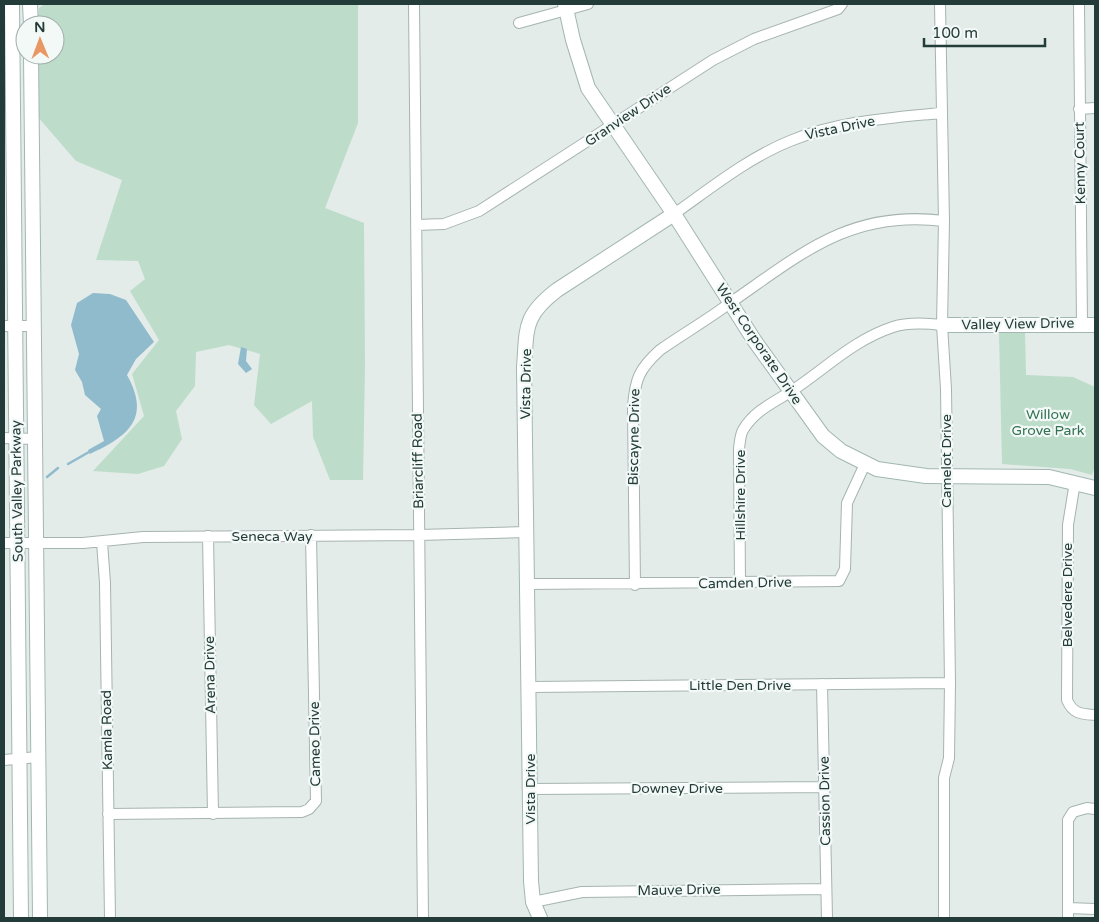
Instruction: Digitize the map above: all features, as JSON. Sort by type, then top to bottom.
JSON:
[{"type":"main road","name":"South Valley Parkway","points":[[12,4],[11,543],[20,757],[21,918]]},
{"type":"main road","name":"West Corporate Drive","points":[[566,7],[575,48],[588,88],[674,214],[790,392],[823,436],[841,451],[877,469],[926,476],[1040,476],[1075,482],[1095,488]]},
{"type":"main road","name":"South Valley Parkway","points":[[31,65],[40,918]]},
{"type":"main road","name":"Vista Drive","points":[[540,918],[533,902],[531,881],[530,687],[524,367],[528,322],[541,302],[557,290],[674,214]]},
{"type":"main road","name":"Valley View Drive","points":[[942,325],[1089,324]]},
{"type":"street","name":"Briarcliff Road","points":[[414,4],[424,918]]},
{"type":"street","points":[[519,23],[566,7],[588,4]]},
{"type":"street","name":"Granview Drive","points":[[416,225],[444,224],[479,211],[713,60],[754,39],[838,9],[842,4]]},
{"type":"street","name":"Camelot Drive","points":[[940,4],[940,113],[944,221],[942,325],[946,389],[950,683],[949,758],[944,778],[944,918]]},
{"type":"street","name":"Kenny Court","points":[[1079,4],[1079,109],[1089,324]]},
{"type":"street","points":[[1079,109],[1095,108]]},
{"type":"street","name":"Vista Drive","points":[[674,214],[724,177],[791,140],[814,132],[863,121],[940,113]]},
{"type":"street","name":"Biscayne Drive","points":[[635,585],[634,383],[648,361],[660,350],[807,249],[847,231],[897,219],[923,218],[944,221]]},
{"type":"street","name":"Hillshire Drive","points":[[740,583],[739,448],[742,431],[759,412],[790,392],[834,359],[878,333],[906,324],[942,325]]},
{"type":"street","points":[[10,326],[34,326]]},
{"type":"street","points":[[10,438],[35,439]]},
{"type":"street","name":"Camden Drive","points":[[528,584],[635,585],[839,582],[845,569],[847,503],[866,464]]},
{"type":"street","name":"Belvedere Drive","points":[[1075,482],[1068,525],[1066,584],[1067,700],[1071,708],[1078,714],[1095,715]]},
{"type":"street","name":"Seneca Way","points":[[11,543],[102,542],[143,537],[419,535],[527,532]]},
{"type":"street","name":"Cameo Drive","points":[[108,814],[302,812],[309,809],[316,801],[311,535]]},
{"type":"street","name":"Arena Drive","points":[[208,536],[212,814]]},
{"type":"street","name":"Kamla Road","points":[[102,542],[105,584],[110,918]]},
{"type":"street","name":"Little Den Drive","points":[[530,687],[950,683]]},
{"type":"street","name":"Cassion Drive","points":[[822,684],[827,918]]},
{"type":"street","points":[[4,760],[20,757],[38,757]]},
{"type":"street","name":"Downey Drive","points":[[530,789],[824,787]]},
{"type":"street","points":[[1095,809],[1087,808],[1073,812],[1068,820],[1067,830],[1068,913],[1095,909]]},
{"type":"street","name":"Mauve Drive","points":[[533,902],[582,892],[826,889]]},
{"type":"green space","points":[[45,4],[358,4],[358,123],[325,208],[364,223],[365,365],[363,480],[330,480],[313,437],[312,401],[271,424],[254,405],[260,354],[229,345],[196,352],[195,386],[176,411],[182,439],[164,466],[138,474],[93,471],[144,416],[132,374],[159,340],[130,291],[145,279],[138,261],[96,260],[122,180],[76,161],[37,116],[36,65],[65,65],[65,15],[38,15],[39,8]]},
{"type":"green space","name":"Willow Grove Park","points":[[1025,332],[1026,375],[1073,377],[1095,387],[1095,466],[1092,475],[1070,469],[1002,464],[999,333]]},
{"type":"water","points":[[93,293],[110,294],[126,300],[154,342],[136,359],[127,375],[134,390],[137,403],[136,414],[132,424],[116,440],[90,454],[88,450],[104,441],[97,416],[101,409],[85,395],[82,382],[75,370],[79,354],[71,325],[77,303]]},
{"type":"water","points":[[241,347],[247,349],[246,361],[252,369],[246,373],[238,364]]},
{"type":"waterway","points":[[68,464],[89,452]]},
{"type":"waterway","points":[[47,477],[58,468]]}]
